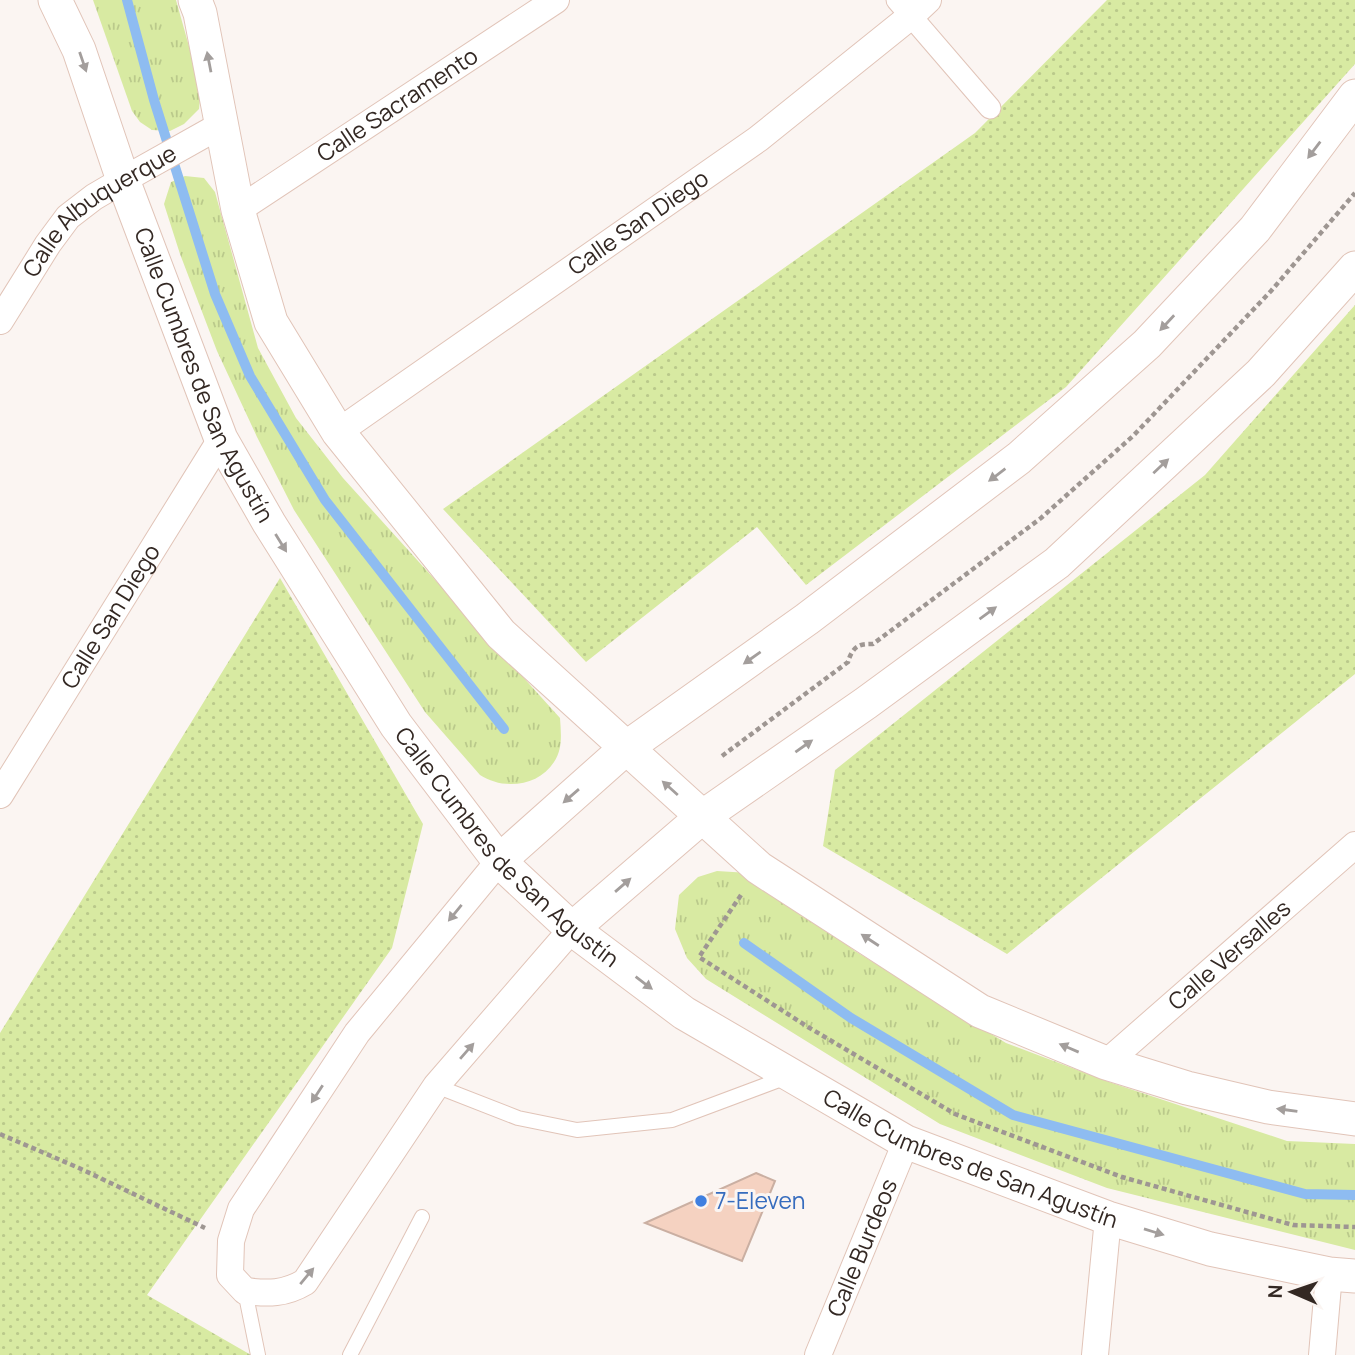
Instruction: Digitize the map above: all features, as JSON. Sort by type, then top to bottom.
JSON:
[{"type":"street","name":"Calle Cumbres de San Agustín","points":[[55,0],[79,50],[123,180],[221,439],[269,523],[396,725],[499,861],[572,929],[684,1013],[906,1142],[1108,1218],[1210,1249],[1342,1275]]},
{"type":"street","points":[[195,0],[200,13],[238,210],[271,323],[338,432],[501,634],[759,868],[980,1011],[1106,1063],[1187,1088],[1268,1107],[1355,1119]]},
{"type":"street","name":"Calle Sacramento","points":[[238,210],[556,0]]},
{"type":"street","points":[[912,5],[990,108]]},
{"type":"street","name":"Calle San Diego","points":[[338,432],[758,139],[912,5]]},
{"type":"street","points":[[1355,96],[1255,229],[1147,344],[1019,458],[807,619],[626,748],[499,861],[357,1033],[241,1209],[231,1241],[230,1275],[245,1291],[268,1294],[292,1290],[305,1282],[436,1086],[572,929],[702,817],[866,703],[1057,563],[1261,373],[1355,268]]},
{"type":"street","name":"Calle Albuquerque","points":[[0,321],[68,217],[94,197],[221,125]]},
{"type":"street","name":"Calle San Diego","points":[[0,795],[221,439]]},
{"type":"street","name":"Calle Versalles","points":[[1106,1063],[1355,845]]},
{"type":"street","name":"Calle Burdeos","points":[[818,1355],[906,1142]]},
{"type":"street","points":[[1095,1355],[1108,1218]]},
{"type":"street","points":[[1322,1355],[1342,1275]]},
{"type":"lane","points":[[436,1086],[518,1118],[577,1130],[671,1120],[792,1076]]},
{"type":"lane","points":[[350,1355],[422,1217]]},
{"type":"lane","points":[[245,1291],[258,1355]]},
{"type":"path","points":[[722,756],[848,662],[851,650],[861,643],[873,644],[1041,518],[1133,436],[1180,388],[1271,290],[1355,193]]},
{"type":"path","points":[[759,868],[699,957],[808,1027],[955,1114],[1122,1177],[1293,1225],[1355,1227]]},
{"type":"path","points":[[0,1134],[79,1168],[231,1241]]},
{"type":"green space","points":[[93,0],[176,0],[201,89],[199,109],[184,124],[170,131],[152,130],[140,122],[132,111]]},
{"type":"green space","points":[[1107,0],[1355,0],[1355,64],[1066,387],[806,585],[757,527],[586,662],[443,509],[975,133]]},
{"type":"green space","points":[[185,176],[204,178],[215,192],[258,348],[296,418],[343,478],[560,718],[559,752],[554,762],[539,777],[509,784],[489,780],[480,775],[425,712],[294,510],[217,351],[180,254],[164,204],[171,182]]},
{"type":"green space","points":[[1355,305],[1355,674],[1007,954],[823,846],[835,770],[1205,475]]},
{"type":"green space","points":[[280,578],[423,824],[392,948],[147,1295],[251,1355],[0,1355],[0,1033]]},
{"type":"green space","points":[[717,871],[749,873],[855,951],[1006,1043],[1112,1083],[1287,1141],[1355,1144],[1355,1250],[1107,1188],[940,1124],[706,979],[687,958],[675,929],[679,895],[698,877]]},
{"type":"building","points":[[756,1173],[775,1181],[742,1261],[645,1223]]},
{"type":"waterway","points":[[127,0],[154,100],[215,294],[250,376],[325,500],[504,729]]},
{"type":"waterway","points":[[744,943],[851,1018],[1013,1115],[1305,1194],[1355,1195]]},
{"type":"place","name":"7-Eleven","points":[[701,1201]]}]
